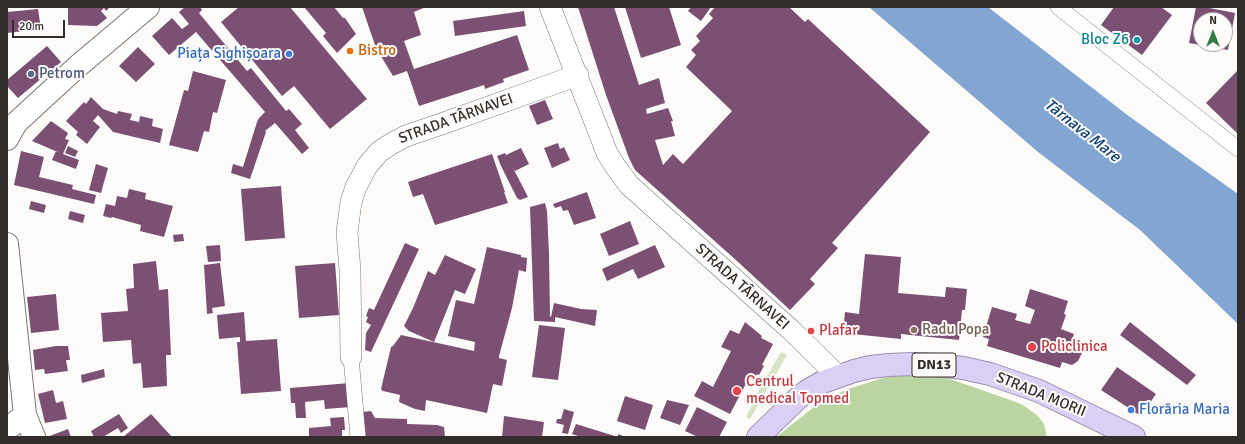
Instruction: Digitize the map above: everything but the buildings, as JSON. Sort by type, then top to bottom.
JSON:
[{"type":"highway","name":"STRADA MORII","points":[[758,437],[807,391],[823,382],[854,371],[889,365],[912,364],[963,368],[990,374],[1038,391],[1127,435]]},
{"type":"street","points":[[7,139],[16,123],[78,66],[148,7]]},
{"type":"street","name":"STRADA TÂRNAVEI","points":[[550,7],[578,75],[607,153],[629,185],[791,330],[838,376]]},
{"type":"street","points":[[1058,7],[1238,149]]},
{"type":"street","name":"STRADA TÂRNAVEI","points":[[352,357],[350,271],[347,232],[356,187],[367,166],[379,152],[406,136],[578,75]]},
{"type":"street","points":[[7,244],[25,415],[34,437]]},
{"type":"street","points":[[352,357],[358,437]]},
{"type":"street","points":[[7,430],[25,415]]},
{"type":"green space","points":[[781,352],[787,355],[750,419],[746,417],[762,385]]},
{"type":"green space","points":[[891,376],[935,376],[953,380],[1013,401],[1023,405],[1038,416],[1044,424],[1047,437],[776,437],[814,407],[845,390]]},
{"type":"water","name":"Târnava Mare","points":[[869,7],[988,7],[1126,114],[1238,194],[1238,324],[1140,230],[1038,152]]},
{"type":"place","name":"Bloc Z6","points":[[1137,40]]},
{"type":"place","name":"Bistro","points":[[350,51]]},
{"type":"place","name":"Piața Sighișoara","points":[[289,54]]},
{"type":"place","name":"Petrom","points":[[31,74]]},
{"type":"place","name":"Radu Popa","points":[[914,330]]},
{"type":"place","name":"Plafar","points":[[811,331]]},
{"type":"place","name":"Policlinica","points":[[1032,347]]},
{"type":"place","name":"Centrul medical Topmed","points":[[737,391]]},
{"type":"place","name":"Florăria Maria","points":[[1131,410]]}]
